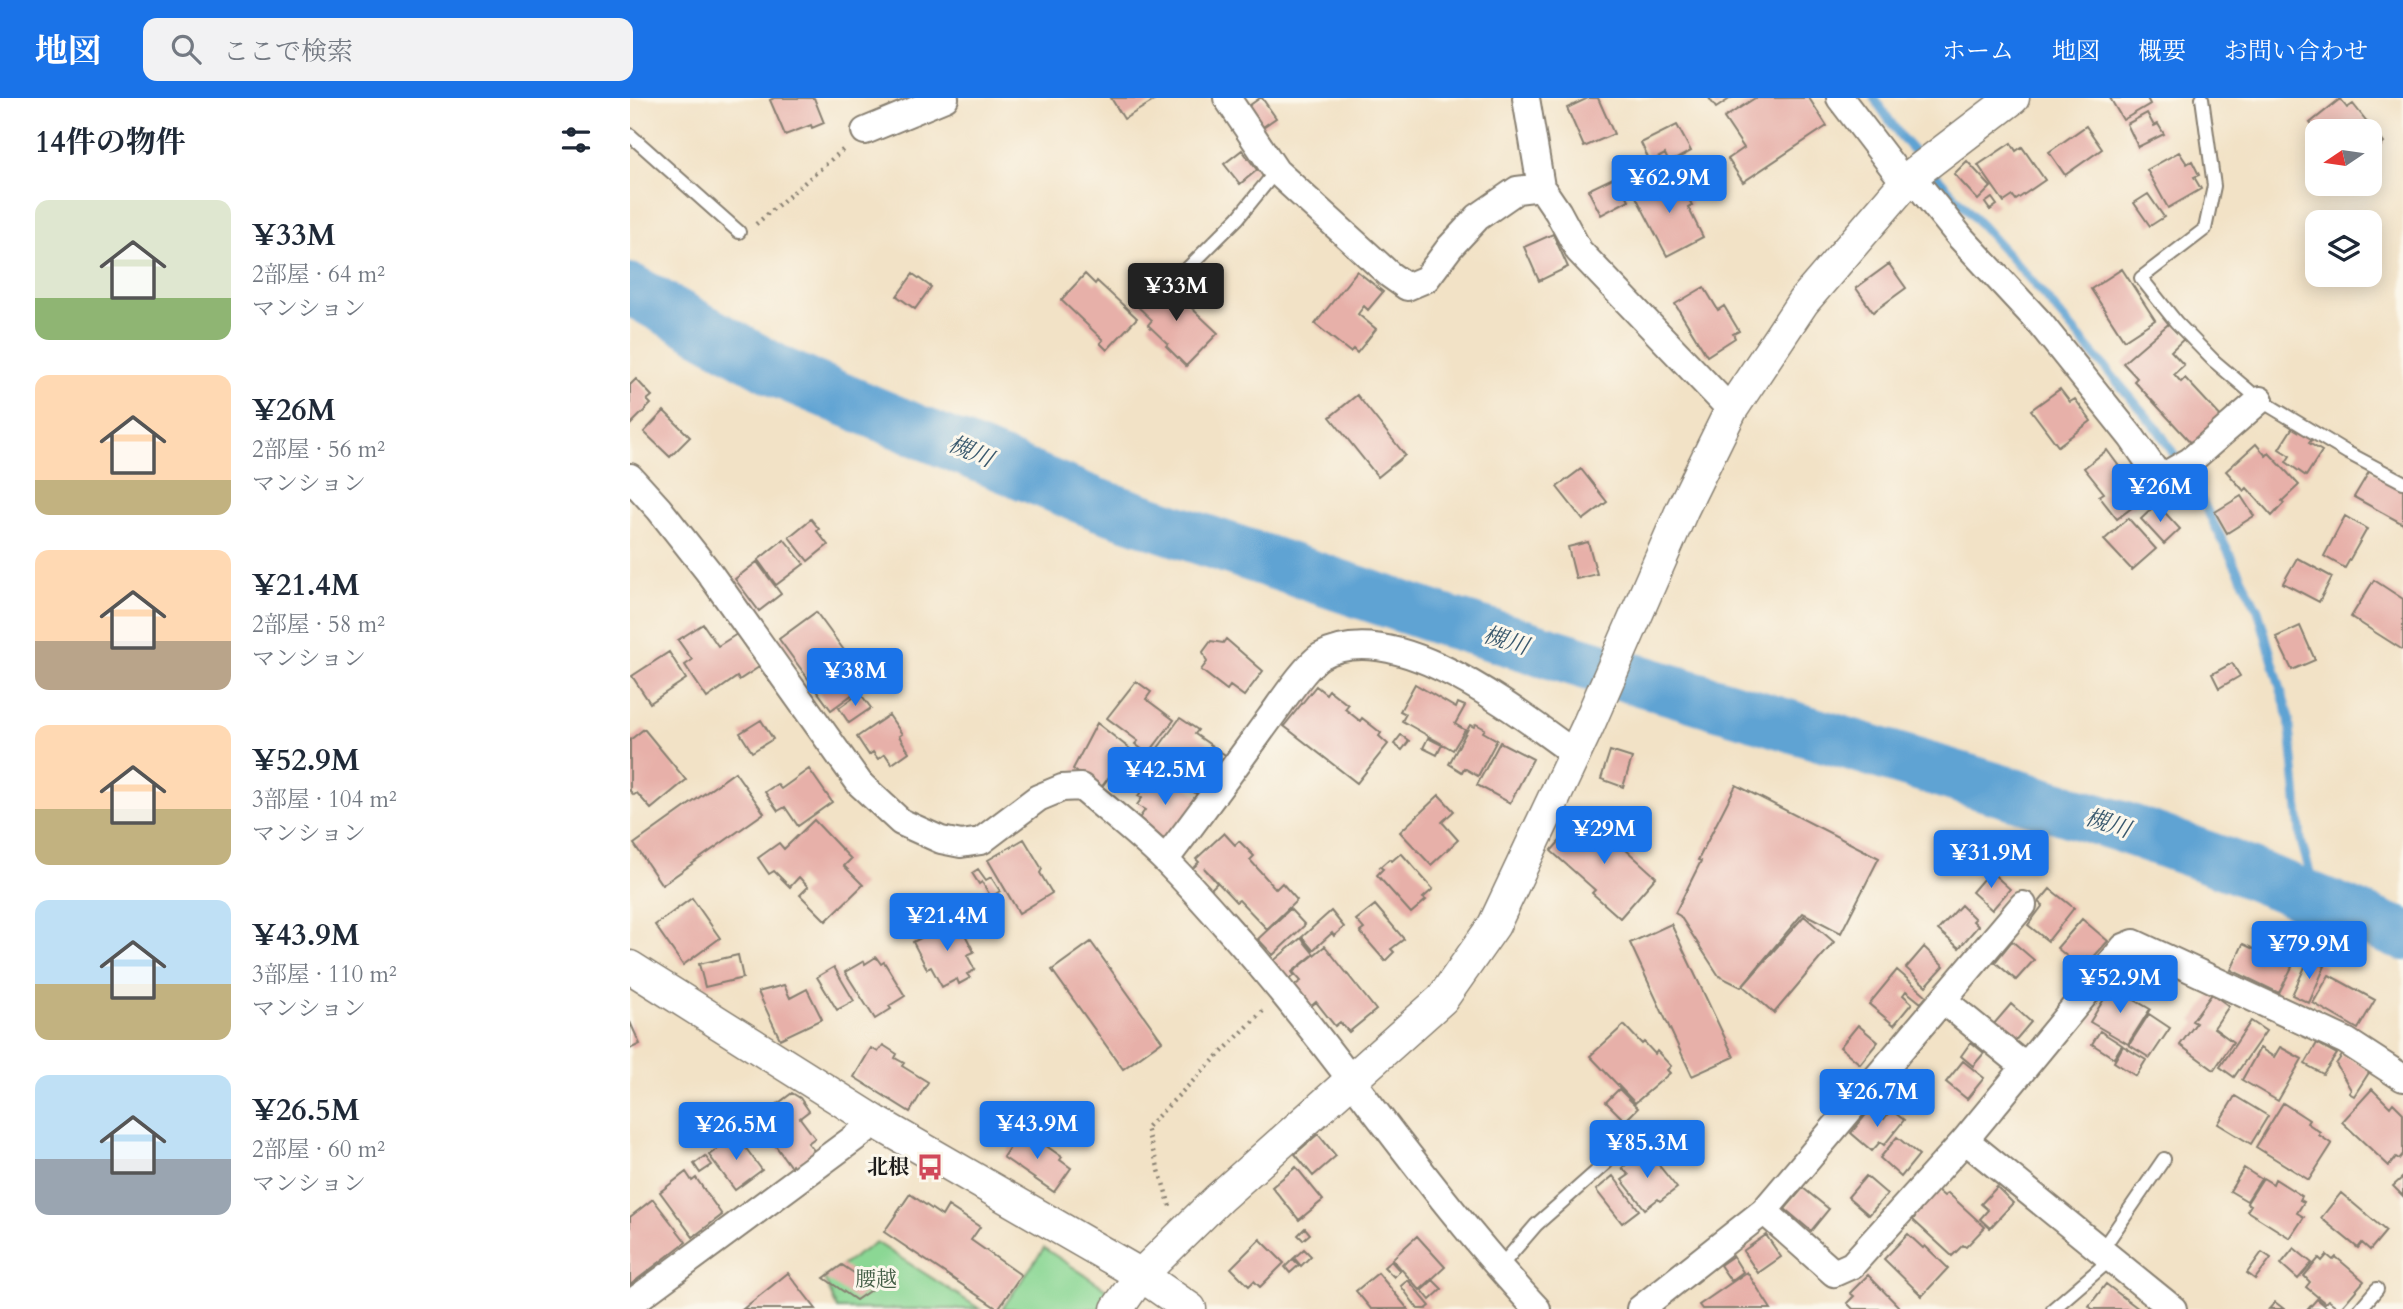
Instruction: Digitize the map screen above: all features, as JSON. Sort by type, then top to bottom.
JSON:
[{"type":"street","points":[[865,131],[945,98]]},
{"type":"street","points":[[1227,98],[1276,171],[1390,275],[1407,287],[1426,279],[1450,247],[1478,217],[1517,190],[1541,187]]},
{"type":"street","points":[[1526,98],[1541,187],[1559,212],[1579,251],[1731,410]]},
{"type":"street","points":[[1840,98],[1908,180],[2040,323],[2161,478],[2190,461],[2260,400]]},
{"type":"street","points":[[1117,1309],[1141,1275],[1219,1198],[1442,999],[1494,925],[1580,741],[1682,510],[1731,410],[1803,302],[1908,180],[2013,98]]},
{"type":"street","points":[[630,477],[708,571],[860,784],[901,822],[941,840],[961,844],[981,841],[1038,798],[1062,788],[1082,787],[1165,860],[1241,943],[1352,1081],[1449,1209],[1498,1268],[1537,1309]]},
{"type":"street","points":[[1165,860],[1286,695],[1318,658],[1337,649],[1356,646],[1379,648],[1430,662],[1580,741]]},
{"type":"street","points":[[1640,1309],[1764,1211],[2023,905]]},
{"type":"street","points":[[1764,1211],[1834,1273],[1852,1265],[1965,1140],[2123,947],[2134,943],[2346,1041],[2403,1078]]},
{"type":"street","points":[[630,967],[876,1122],[1141,1275],[1190,1309]]},
{"type":"street","points":[[1943,1000],[2024,1066]]},
{"type":"street","points":[[630,1304],[876,1122]]},
{"type":"street","points":[[1965,1140],[2168,1307]]},
{"type":"lane","points":[[2202,98],[2214,186],[2205,229],[2141,278],[2176,322],[2214,361],[2260,400],[2348,453],[2403,482]]},
{"type":"lane","points":[[630,135],[739,232]]},
{"type":"lane","points":[[1157,277],[1186,270],[1238,218],[1276,171]]},
{"type":"lane","points":[[2053,1309],[2105,1256],[2164,1159]]},
{"type":"lane","points":[[1498,1268],[1535,1225],[1606,1163]]},
{"type":"lane","points":[[2360,1309],[2378,1289]]},
{"type":"path","points":[[739,232],[752,227],[865,131]]},
{"type":"path","points":[[1172,1214],[1146,1128],[1281,993]]},
{"type":"green space","name":"腰越","points":[[876,1242],[980,1309],[837,1309],[824,1278]]},
{"type":"green space","points":[[1044,1248],[1114,1294],[1103,1309],[1002,1309]]},
{"type":"building","points":[[814,98],[824,123],[785,135],[770,100]]},
{"type":"building","points":[[1111,98],[1153,98],[1155,100],[1124,119]]},
{"type":"building","points":[[1260,98],[1276,118],[1257,131],[1243,110]]},
{"type":"building","points":[[1588,98],[1598,98],[1614,134],[1584,147],[1567,108]]},
{"type":"building","points":[[1709,98],[1731,98],[1716,108]]},
{"type":"building","points":[[1755,98],[1809,98],[1827,126],[1743,182],[1728,159],[1744,148],[1724,118]]},
{"type":"building","points":[[2110,98],[2147,98],[2150,104],[2123,120]]},
{"type":"building","points":[[2340,99],[2347,108],[2353,104],[2365,119],[2315,119]]},
{"type":"building","points":[[2147,113],[2154,126],[2158,124],[2164,134],[2138,147],[2127,124]]},
{"type":"building","points":[[1677,125],[1691,151],[1669,163],[1665,154],[1650,162],[1641,143]]},
{"type":"building","points":[[2086,126],[2102,149],[2065,175],[2049,152]]},
{"type":"building","points":[[2011,143],[2016,151],[2022,147],[2045,180],[2016,200],[2013,196],[2004,202],[1978,165]]},
{"type":"building","points":[[1242,150],[1257,170],[1240,184],[1224,164]]},
{"type":"building","points":[[2179,152],[2187,164],[2192,161],[2199,175],[2194,177],[2201,189],[2168,208],[2147,170]]},
{"type":"building","points":[[1967,161],[1991,187],[1978,200],[1954,174]]},
{"type":"building","points":[[1617,176],[1629,200],[1601,215],[1588,190]]},
{"type":"building","points":[[1660,179],[1664,186],[1673,181],[1678,191],[1683,188],[1692,205],[1688,207],[1703,237],[1667,256],[1634,193]]},
{"type":"building","points":[[2148,194],[2164,217],[2150,226],[2134,203]]},
{"type":"building","points":[[1992,198],[1997,205],[1990,210],[1985,203]]},
{"type":"building","points":[[1553,234],[1568,267],[1539,281],[1524,247]]},
{"type":"building","points":[[1889,264],[1906,288],[1873,312],[1856,288]]},
{"type":"building","points":[[2122,269],[2155,320],[2124,340],[2091,289]]},
{"type":"building","points":[[1357,271],[1383,292],[1368,310],[1364,306],[1358,314],[1376,329],[1357,353],[1353,349],[1350,352],[1315,324]]},
{"type":"building","points":[[913,274],[931,287],[915,309],[897,296]]},
{"type":"building","points":[[1085,274],[1095,284],[1097,281],[1137,318],[1107,350],[1100,343],[1103,340],[1061,300]]},
{"type":"building","points":[[1165,283],[1218,333],[1186,366],[1148,325],[1152,320],[1134,303],[1150,287],[1156,292]]},
{"type":"building","points":[[1704,287],[1718,310],[1724,306],[1739,331],[1733,334],[1735,338],[1707,356],[1675,304]]},
{"type":"building","points":[[2172,321],[2186,337],[2171,351],[2184,365],[2174,374],[2181,382],[2185,378],[2224,420],[2195,447],[2134,381],[2137,378],[2123,363]]},
{"type":"building","points":[[636,379],[652,396],[647,400],[651,404],[630,425],[630,385]]},
{"type":"building","points":[[2060,389],[2070,402],[2075,399],[2091,421],[2058,446],[2031,410]]},
{"type":"building","points":[[1357,395],[1405,455],[1378,477],[1330,417]]},
{"type":"building","points":[[664,411],[690,437],[670,457],[644,432]]},
{"type":"building","points":[[2293,427],[2312,439],[2309,443],[2322,451],[2306,476],[2286,462],[2290,456],[2279,449]]},
{"type":"building","points":[[2256,444],[2266,456],[2269,453],[2299,485],[2282,501],[2284,503],[2272,516],[2247,488],[2244,491],[2226,471]]},
{"type":"building","points":[[2107,450],[2124,473],[2138,462],[2156,486],[2117,519],[2099,496],[2104,493],[2084,468]]},
{"type":"building","points":[[1581,469],[1607,502],[1583,520],[1557,487]]},
{"type":"building","points":[[2370,470],[2403,488],[2403,524],[2354,497]]},
{"type":"building","points":[[2241,496],[2254,516],[2227,533],[2215,512]]},
{"type":"building","points":[[2157,504],[2180,529],[2164,544],[2141,519]]},
{"type":"building","points":[[2345,516],[2367,529],[2345,568],[2324,556]]},
{"type":"building","points":[[2128,518],[2156,549],[2132,570],[2104,540]]},
{"type":"building","points":[[811,519],[828,545],[808,561],[789,537]]},
{"type":"building","points":[[784,539],[804,564],[776,585],[758,560]]},
{"type":"building","points":[[1588,542],[1597,574],[1576,579],[1568,547]]},
{"type":"building","points":[[2297,558],[2332,577],[2319,602],[2283,583]]},
{"type":"building","points":[[757,562],[781,594],[759,611],[735,579]]},
{"type":"building","points":[[2374,580],[2403,599],[2403,650],[2351,617]]},
{"type":"building","points":[[816,612],[868,683],[831,710],[779,639]]},
{"type":"building","points":[[703,624],[718,646],[737,634],[759,667],[739,680],[737,677],[707,698],[685,665],[692,660],[678,640]]},
{"type":"building","points":[[2300,626],[2315,660],[2292,670],[2276,637]]},
{"type":"building","points":[[1226,639],[1263,671],[1244,696],[1230,686],[1227,690],[1201,670],[1207,662],[1203,652],[1211,641],[1223,643]]},
{"type":"building","points":[[669,652],[686,679],[650,703],[632,676]]},
{"type":"building","points":[[2232,663],[2240,676],[2219,688],[2212,674]]},
{"type":"building","points":[[1136,681],[1151,692],[1146,699],[1174,720],[1148,754],[1135,744],[1138,741],[1107,718]]},
{"type":"building","points":[[1415,684],[1456,708],[1458,703],[1465,706],[1455,724],[1465,730],[1453,750],[1402,721],[1406,714],[1400,711]]},
{"type":"building","points":[[1316,686],[1326,694],[1329,690],[1348,705],[1345,709],[1381,733],[1379,736],[1388,744],[1357,783],[1284,726]]},
{"type":"building","points":[[860,693],[871,708],[849,723],[839,708]]},
{"type":"building","points":[[889,715],[902,734],[899,736],[909,752],[892,764],[885,754],[878,759],[873,752],[869,755],[857,737]]},
{"type":"building","points":[[1180,718],[1198,730],[1195,734],[1231,759],[1206,794],[1165,765],[1168,761],[1155,752]]},
{"type":"building","points":[[761,720],[773,739],[752,752],[740,733]]},
{"type":"building","points":[[1097,723],[1130,749],[1100,789],[1073,769]]},
{"type":"building","points":[[1476,724],[1485,729],[1483,732],[1497,740],[1478,776],[1464,768],[1462,772],[1449,764],[1470,725],[1474,727]]},
{"type":"building","points":[[644,729],[686,780],[651,809],[637,793],[634,795],[630,791],[630,740]]},
{"type":"building","points":[[1401,735],[1409,741],[1402,750],[1394,744]]},
{"type":"building","points":[[1428,738],[1442,745],[1437,755],[1423,748]]},
{"type":"building","points":[[1500,742],[1533,759],[1510,803],[1477,785]]},
{"type":"building","points":[[1610,751],[1632,758],[1623,787],[1601,779]]},
{"type":"building","points":[[809,769],[832,802],[798,826],[785,807],[778,811],[765,792],[777,784],[781,789]]},
{"type":"building","points":[[1164,770],[1202,798],[1165,846],[1135,824],[1145,810],[1137,805],[1142,798],[1138,796],[1155,773],[1159,776]]},
{"type":"building","points":[[735,772],[764,813],[662,885],[634,844]]},
{"type":"building","points":[[1736,785],[1879,858],[1841,933],[1803,913],[1741,987],[1719,976],[1680,916],[1675,913]]},
{"type":"building","points":[[1439,795],[1454,811],[1442,822],[1458,840],[1431,865],[1400,832]]},
{"type":"building","points":[[1582,816],[1600,832],[1603,829],[1656,877],[1620,918],[1592,893],[1595,890],[1551,851]]},
{"type":"building","points":[[814,820],[851,859],[844,866],[863,885],[826,921],[800,895],[808,887],[799,877],[790,887],[774,871],[769,874],[758,858],[779,843],[784,849]]},
{"type":"building","points":[[1224,833],[1235,845],[1239,841],[1254,856],[1250,860],[1276,889],[1282,883],[1297,900],[1267,929],[1239,900],[1236,902],[1204,868],[1217,883],[1210,890],[1191,870],[1199,862],[1196,859]]},
{"type":"building","points":[[1024,839],[1042,869],[1040,873],[1052,893],[1019,913],[988,860]]},
{"type":"building","points":[[1401,853],[1433,889],[1423,898],[1426,900],[1411,913],[1377,875],[1383,869],[1380,867]]},
{"type":"building","points":[[978,869],[986,880],[991,877],[1000,891],[991,897],[982,882],[979,884],[972,873]]},
{"type":"building","points":[[1990,871],[2010,889],[1992,910],[1972,892]]},
{"type":"building","points":[[2050,889],[2074,908],[2048,941],[2028,925],[2043,905],[2039,902]]},
{"type":"building","points":[[692,898],[720,938],[683,965],[655,925]]},
{"type":"building","points":[[1375,905],[1404,939],[1391,949],[1394,952],[1385,961],[1360,932],[1364,929],[1356,920]]},
{"type":"building","points":[[1961,905],[1978,926],[1959,948],[1938,930]]},
{"type":"building","points":[[1290,909],[1305,925],[1273,955],[1258,939]]},
{"type":"building","points":[[1331,911],[1344,927],[1334,936],[1332,933],[1313,950],[1302,937]]},
{"type":"building","points":[[1804,916],[1834,942],[1774,1013],[1743,986]]},
{"type":"building","points":[[957,919],[974,952],[967,955],[975,970],[967,974],[970,978],[959,984],[957,979],[942,987],[931,967],[927,969],[913,942]]},
{"type":"building","points":[[2082,919],[2108,941],[2091,960],[2087,957],[2080,967],[2057,948]]},
{"type":"building","points":[[1671,924],[1734,1057],[1692,1076],[1630,943]]},
{"type":"building","points":[[1301,938],[1314,954],[1292,972],[1294,975],[1287,981],[1271,963]]},
{"type":"building","points":[[2012,941],[2034,960],[2016,980],[1995,962]]},
{"type":"building","points":[[1091,942],[1162,1041],[1123,1069],[1052,970]]},
{"type":"building","points":[[2243,944],[2292,967],[2279,993],[2231,970]]},
{"type":"building","points":[[1325,946],[1376,1010],[1349,1032],[1340,1022],[1335,1026],[1316,1002],[1310,1007],[1294,986],[1301,981],[1293,972]]},
{"type":"building","points":[[1924,947],[1944,966],[1926,986],[1906,968]]},
{"type":"building","points":[[738,955],[743,978],[705,987],[699,964]]},
{"type":"building","points":[[876,957],[881,964],[884,962],[905,996],[875,1019],[845,972]]},
{"type":"building","points":[[2309,958],[2325,966],[2309,1003],[2292,995]]},
{"type":"building","points":[[834,967],[854,1001],[837,1010],[817,977]]},
{"type":"building","points":[[1897,970],[1927,996],[1921,1003],[1906,991],[1903,995],[1912,1003],[1894,1025],[1869,1004]]},
{"type":"building","points":[[2329,975],[2375,1000],[2358,1029],[2313,1003]]},
{"type":"building","points":[[784,985],[790,998],[807,989],[822,1019],[780,1039],[758,992]]},
{"type":"building","points":[[2112,986],[2135,995],[2133,999],[2150,1009],[2128,1044],[2090,1022]]},
{"type":"building","points":[[2212,994],[2229,1006],[2214,1028],[2233,1042],[2214,1070],[2180,1045],[2196,1023],[2192,1021]]},
{"type":"building","points":[[2011,1004],[2031,1022],[2013,1043],[1993,1025]]},
{"type":"building","points":[[2149,1014],[2170,1028],[2150,1058],[2129,1045]]},
{"type":"building","points":[[2251,1021],[2266,1031],[2234,1077],[2220,1067]]},
{"type":"building","points":[[630,1022],[640,1044],[630,1049]]},
{"type":"building","points":[[1624,1025],[1642,1044],[1644,1042],[1655,1054],[1657,1051],[1671,1066],[1667,1070],[1670,1073],[1635,1103],[1590,1056]]},
{"type":"building","points":[[1858,1025],[1878,1042],[1860,1064],[1840,1047]]},
{"type":"building","points":[[2100,1031],[2122,1045],[2114,1058],[2092,1044]]},
{"type":"building","points":[[1971,1042],[1984,1053],[1973,1066],[1961,1056]]},
{"type":"building","points":[[2317,1043],[2337,1054],[2323,1074],[2305,1064]]},
{"type":"building","points":[[883,1045],[897,1054],[895,1058],[904,1063],[902,1066],[928,1082],[910,1112],[854,1077],[871,1048],[878,1052]]},
{"type":"building","points":[[2123,1046],[2146,1060],[2136,1076],[2114,1062]]},
{"type":"building","points":[[2280,1047],[2302,1059],[2278,1101],[2242,1080],[2260,1048],[2274,1057]]},
{"type":"building","points":[[2343,1054],[2370,1071],[2354,1096],[2349,1093],[2351,1090],[2336,1064]]},
{"type":"building","points":[[1963,1061],[1984,1078],[1967,1099],[1946,1082]]},
{"type":"building","points":[[1902,1073],[1923,1091],[1905,1112],[1884,1095]]},
{"type":"building","points":[[1619,1089],[1638,1108],[1625,1121],[1606,1102]]},
{"type":"building","points":[[2372,1089],[2390,1107],[2393,1103],[2403,1113],[2403,1154],[2399,1159],[2396,1157],[2389,1166],[2342,1122]]},
{"type":"building","points":[[792,1093],[800,1098],[809,1111],[800,1118],[815,1138],[808,1143],[816,1153],[794,1168],[763,1128],[778,1117],[772,1108]]},
{"type":"building","points":[[2235,1096],[2268,1116],[2251,1144],[2218,1124]]},
{"type":"building","points":[[2283,1103],[2309,1120],[2307,1123],[2332,1144],[2309,1180],[2256,1147]]},
{"type":"building","points":[[1891,1110],[1904,1120],[1884,1145],[1880,1142],[1872,1151],[1851,1133],[1868,1112],[1877,1119],[1880,1116],[1884,1119]]},
{"type":"building","points":[[1022,1129],[1062,1157],[1060,1160],[1071,1168],[1054,1192],[1003,1157]]},
{"type":"building","points":[[1318,1134],[1336,1156],[1313,1176],[1295,1154]]},
{"type":"building","points":[[736,1135],[762,1170],[735,1190],[709,1155]]},
{"type":"building","points":[[1897,1137],[1919,1155],[1901,1177],[1880,1158]]},
{"type":"building","points":[[1643,1151],[1650,1160],[1653,1158],[1677,1188],[1645,1209],[1622,1180],[1629,1175],[1622,1168]]},
{"type":"building","points":[[705,1156],[712,1165],[700,1173],[694,1164]]},
{"type":"building","points":[[1296,1167],[1323,1200],[1299,1220],[1272,1187]]},
{"type":"building","points":[[2244,1168],[2261,1179],[2247,1201],[2230,1191]]},
{"type":"building","points":[[686,1172],[692,1181],[696,1178],[722,1215],[693,1237],[660,1192]]},
{"type":"building","points":[[1613,1176],[1639,1210],[1622,1223],[1596,1190]]},
{"type":"building","points":[[1866,1176],[1887,1194],[1869,1215],[1848,1197]]},
{"type":"building","points":[[2403,1177],[2403,1196],[2393,1186]]},
{"type":"building","points":[[2263,1178],[2273,1184],[2275,1179],[2302,1196],[2300,1200],[2304,1202],[2297,1213],[2304,1217],[2290,1238],[2247,1211],[2251,1205],[2247,1203]]},
{"type":"building","points":[[1997,1187],[2013,1203],[1990,1228],[1980,1219],[1988,1210],[1981,1204]]},
{"type":"building","points":[[1803,1188],[1829,1209],[1811,1231],[1785,1209]]},
{"type":"building","points":[[1937,1190],[1944,1196],[1948,1193],[1985,1227],[1966,1247],[1963,1245],[1952,1256],[1913,1220],[1913,1215]]},
{"type":"building","points":[[2341,1193],[2386,1231],[2370,1250],[2362,1243],[2358,1248],[2321,1218]]},
{"type":"building","points":[[910,1194],[942,1216],[948,1206],[980,1227],[971,1240],[1021,1275],[998,1309],[884,1232]]},
{"type":"building","points":[[653,1199],[686,1242],[630,1285],[630,1217]]},
{"type":"building","points":[[1305,1228],[1310,1234],[1303,1240],[1298,1235]]},
{"type":"building","points":[[1908,1234],[1948,1268],[1922,1296],[1884,1259]]},
{"type":"building","points":[[1766,1235],[1781,1257],[1758,1273],[1743,1251]]},
{"type":"building","points":[[1417,1236],[1445,1267],[1420,1290],[1392,1259]]},
{"type":"building","points":[[1260,1239],[1284,1263],[1260,1287],[1254,1281],[1249,1286],[1231,1268]]},
{"type":"building","points":[[2294,1248],[2312,1263],[2298,1279],[2281,1264]]},
{"type":"building","points":[[1304,1249],[1311,1256],[1301,1266],[1294,1258]]},
{"type":"building","points":[[2262,1252],[2271,1258],[2255,1279],[2247,1273]]},
{"type":"building","points":[[2327,1255],[2333,1260],[2336,1257],[2364,1281],[2340,1309],[2328,1300],[2325,1303],[2306,1287],[2310,1282],[2304,1276],[2319,1258],[2322,1261]]},
{"type":"building","points":[[1733,1256],[1743,1272],[1731,1281],[1720,1265]]},
{"type":"building","points":[[1293,1259],[1299,1265],[1290,1273],[1285,1267]]},
{"type":"building","points":[[1391,1261],[1400,1271],[1394,1277],[1384,1267]]},
{"type":"building","points":[[842,1265],[875,1287],[856,1300],[824,1278]]},
{"type":"building","points":[[1747,1272],[1771,1309],[1702,1309],[1699,1305]]},
{"type":"building","points":[[788,1273],[816,1309],[743,1309]]},
{"type":"building","points":[[1378,1273],[1408,1309],[1371,1309],[1356,1291]]},
{"type":"building","points":[[1868,1275],[1901,1309],[1853,1309],[1847,1303],[1854,1296],[1850,1293]]},
{"type":"building","points":[[1408,1280],[1430,1306],[1426,1309],[1418,1309],[1401,1286]]},
{"type":"building","points":[[1433,1280],[1442,1289],[1430,1300],[1422,1290]]},
{"type":"building","points":[[2106,1284],[2139,1309],[2092,1309],[2089,1306]]},
{"type":"building","points":[[2317,1299],[2329,1309],[2308,1309]]},
{"type":"building","points":[[2275,1302],[2284,1309],[2269,1309]]},
{"type":"waterway","points":[[1874,98],[1901,137],[2023,271],[2159,431],[2195,487],[2258,610],[2289,718],[2301,841],[2318,900]]},
{"type":"waterway","name":"槻川","points":[[630,289],[781,373],[1097,504],[1439,619],[2122,827],[2232,866],[2403,935]]},
{"type":"place","name":"北根","points":[[930,1167]]}]
